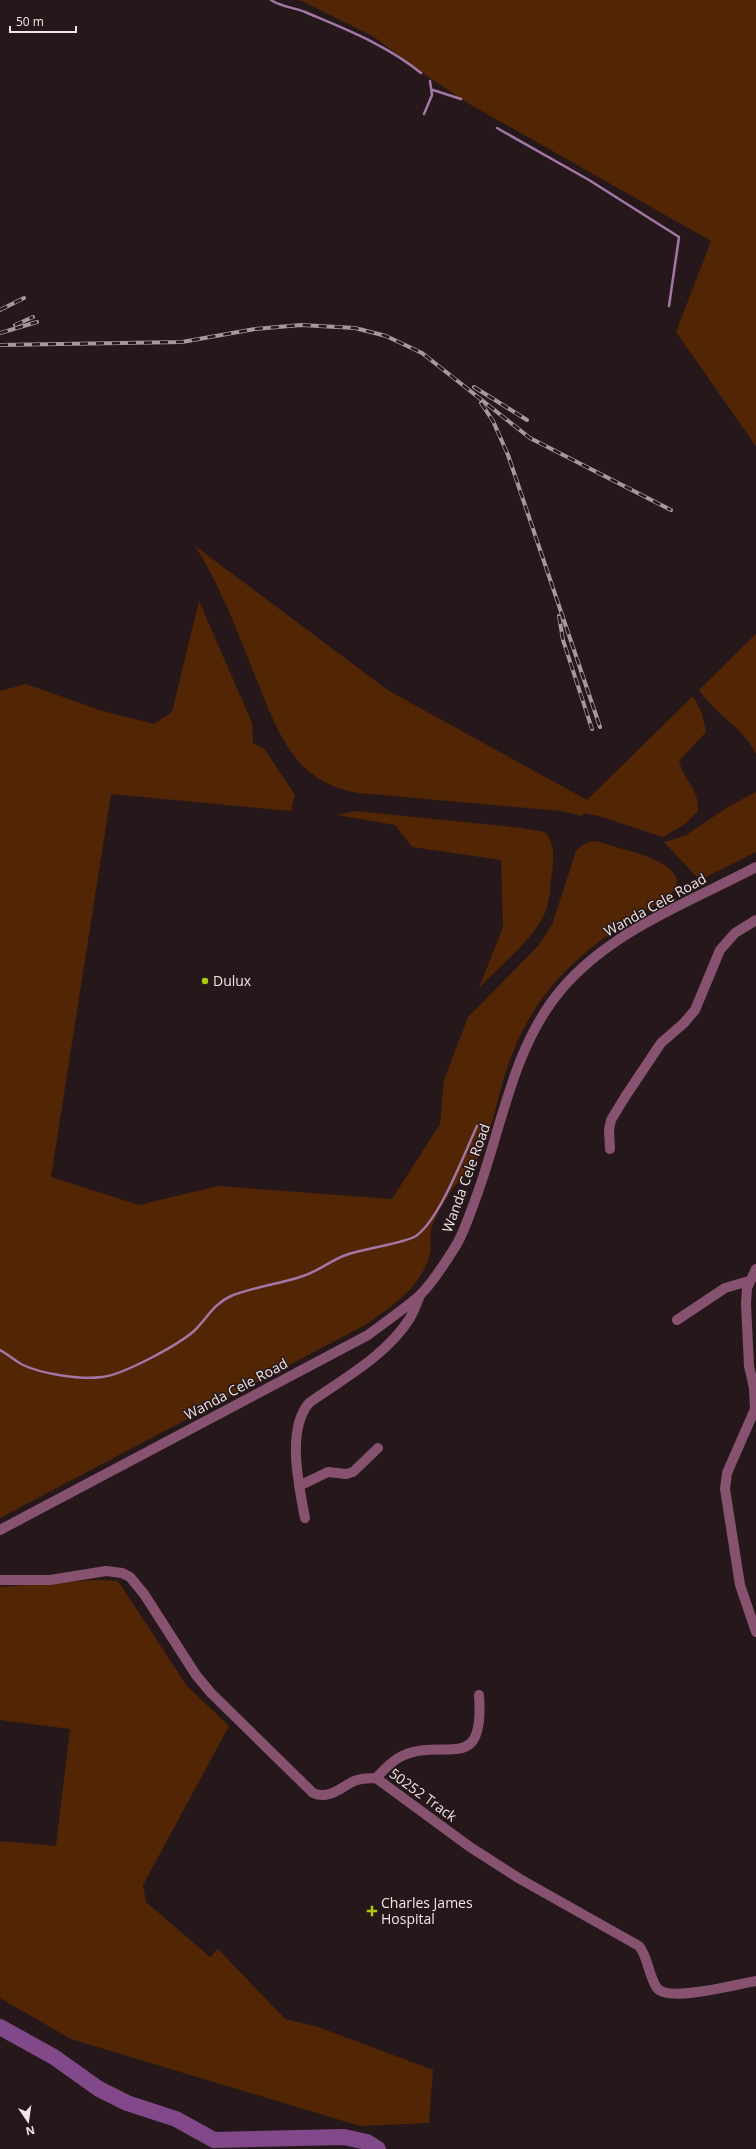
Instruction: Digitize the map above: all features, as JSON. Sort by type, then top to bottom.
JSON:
[{"type":"street","name":"Wanda Cele Road","points":[[0,1530],[368,1335],[420,1295],[442,1268],[462,1234],[488,1166],[523,1055],[537,1027],[560,992],[592,958],[626,935],[756,867]]},
{"type":"street","points":[[610,1149],[609,1130],[611,1120],[625,1097],[661,1043],[684,1023],[695,1010],[720,950],[736,933],[756,920]]},
{"type":"street","points":[[756,1269],[750,1281],[746,1304],[749,1366],[754,1388],[754,1409],[727,1473],[725,1489],[740,1586],[756,1632]]},
{"type":"street","points":[[677,1320],[725,1288],[750,1281]]},
{"type":"street","points":[[305,1518],[297,1470],[298,1434],[302,1411],[308,1403],[364,1365],[386,1347],[410,1317],[420,1295]]},
{"type":"street","points":[[299,1486],[328,1472],[346,1474],[353,1472],[378,1448]]},
{"type":"street","name":"50252 Track","points":[[0,1580],[50,1580],[106,1571],[122,1573],[130,1577],[144,1594],[206,1689],[313,1793],[318,1795],[328,1795],[354,1781],[376,1778],[464,1843],[520,1879],[639,1946],[647,1960],[653,1981],[658,1989],[663,1992],[682,1993],[756,1982]]},
{"type":"street","points":[[376,1778],[393,1761],[402,1756],[421,1751],[452,1751],[467,1746],[473,1740],[476,1733],[480,1709],[479,1695]]},
{"type":"shaded area","points":[[295,0],[756,0],[756,446],[676,332],[711,241],[466,102],[415,68],[374,37],[302,1]]},
{"type":"shaded area","points":[[195,546],[389,691],[587,800],[693,696],[702,713],[706,732],[679,761],[684,774],[694,790],[698,803],[698,811],[685,824],[663,837],[599,816],[583,813],[582,816],[561,811],[359,793],[335,787],[327,783],[307,770],[286,745],[270,712],[221,594]]},
{"type":"shaded area","points":[[199,601],[252,723],[253,743],[265,750],[295,795],[291,811],[111,794],[51,1177],[139,1205],[218,1186],[392,1199],[440,1124],[444,1080],[468,1017],[538,946],[552,925],[576,851],[587,843],[595,841],[638,853],[662,864],[671,870],[676,878],[676,887],[668,897],[615,930],[570,966],[551,987],[534,1011],[519,1037],[507,1068],[489,1130],[480,1154],[472,1168],[454,1187],[440,1210],[432,1228],[431,1249],[425,1268],[412,1287],[404,1295],[367,1324],[0,1518],[0,691],[26,684],[102,711],[154,724],[172,712]]},
{"type":"shaded area","points":[[756,634],[756,754],[744,735],[713,707],[699,690]]},
{"type":"shaded area","points":[[756,792],[756,852],[704,878],[696,876],[664,842],[685,836],[726,808]]},
{"type":"shaded area","points":[[355,811],[521,828],[545,832],[551,841],[553,866],[547,907],[538,926],[514,954],[479,988],[503,927],[501,860],[412,847],[395,825],[337,815]]},
{"type":"shaded area","points":[[95,1580],[118,1581],[187,1686],[229,1726],[143,1885],[146,1902],[210,1957],[218,1949],[285,2019],[318,2027],[433,2070],[429,2123],[360,2126],[71,2039],[0,1998],[0,1841],[56,1846],[70,1729],[0,1720],[0,1587]]},
{"type":"waterway","points":[[271,0],[305,12],[365,38],[394,54],[421,73]]},
{"type":"waterway","points":[[424,114],[432,95],[430,81]]},
{"type":"waterway","points":[[433,90],[461,99]]},
{"type":"waterway","points":[[497,128],[589,180],[679,237],[669,306]]},
{"type":"waterway","points":[[0,1350],[23,1365],[51,1374],[83,1378],[111,1375],[136,1365],[176,1344],[194,1331],[219,1303],[231,1296],[248,1290],[303,1276],[346,1255],[410,1239],[425,1228],[434,1216],[451,1185],[477,1126]]},
{"type":"waterway","points":[[0,2027],[54,2057],[99,2089],[127,2103],[176,2119],[214,2140],[344,2137],[367,2142],[378,2149]]},
{"type":"railway","points":[[0,310],[24,298]]},
{"type":"railway","points":[[15,325],[33,317]]},
{"type":"railway","points":[[0,333],[37,322]]},
{"type":"railway","points":[[0,345],[182,342],[255,329],[301,325],[355,328],[386,336],[422,353],[530,438],[671,510]]},
{"type":"railway","points":[[474,387],[527,420]]},
{"type":"railway","points":[[481,403],[493,421],[508,455],[600,727]]},
{"type":"railway","points":[[559,616],[563,640],[592,729]]},
{"type":"place","name":"Dulux","points":[[205,981]]},
{"type":"place","name":"Charles James Hospital","points":[[372,1911]]}]
